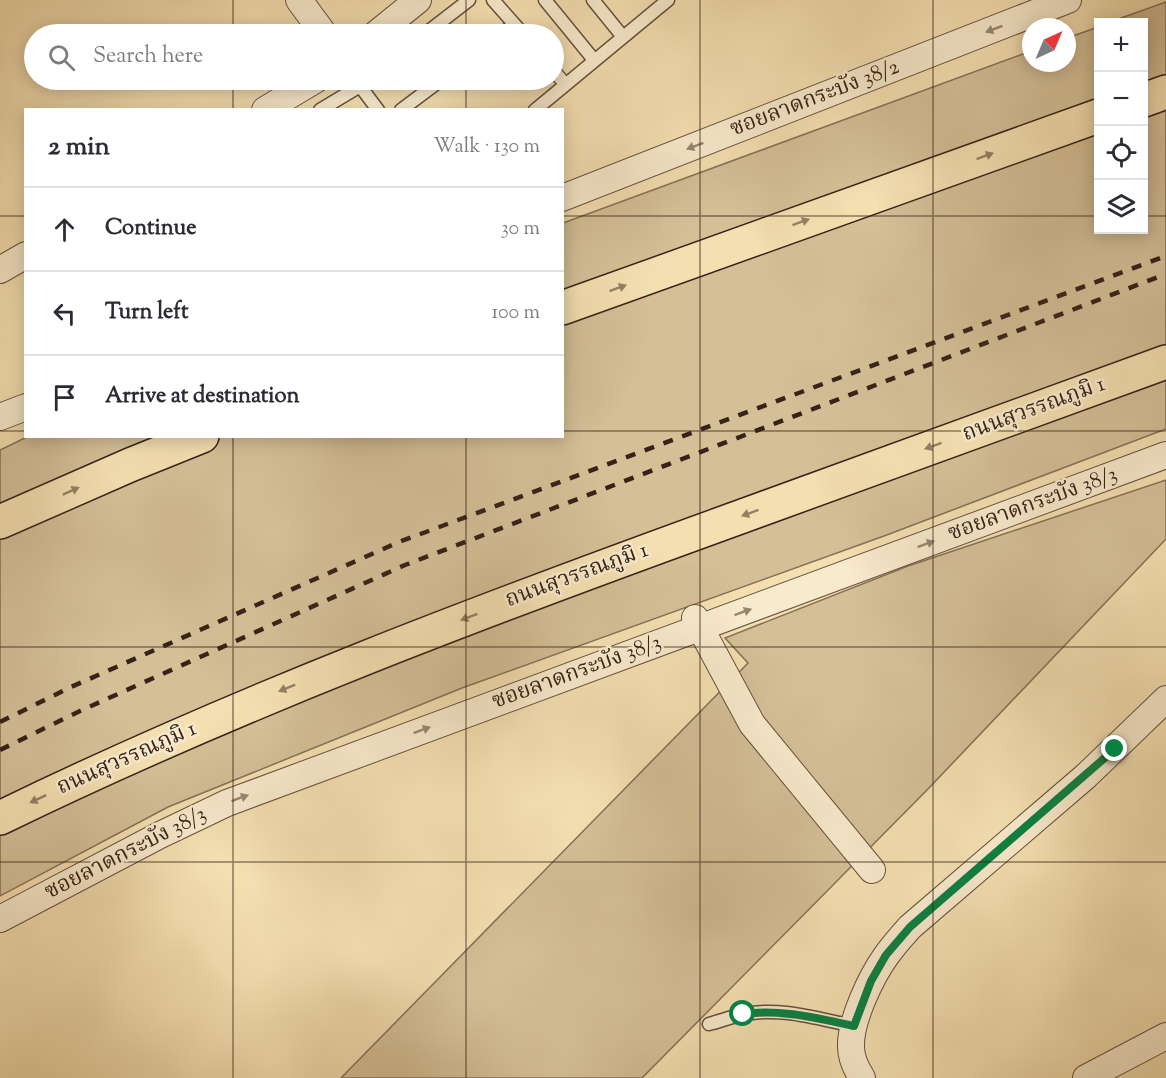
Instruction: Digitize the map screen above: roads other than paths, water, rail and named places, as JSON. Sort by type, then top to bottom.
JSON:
[{"type":"highway","points":[[1148,98],[1166,92]]},
{"type":"highway","points":[[564,307],[1094,117]]},
{"type":"highway","name":"ถนนสุวรรณภูมิ 1","points":[[0,818],[140,752],[369,655],[532,592],[1166,362]]},
{"type":"highway","points":[[0,522],[129,465],[197,438]]},
{"type":"street","points":[[299,0],[317,24]]},
{"type":"street","name":"ซอยลาดกระบัง 38/2","points":[[564,197],[1068,0]]},
{"type":"street","points":[[387,24],[409,4]]},
{"type":"street","points":[[268,108],[298,90]]},
{"type":"street","points":[[0,270],[24,256]]},
{"type":"street","points":[[0,417],[24,408]]},
{"type":"street","name":"ซอยลาดกระบัง 38/3","points":[[0,919],[160,835],[227,803],[698,623],[1166,455]]},
{"type":"street","points":[[698,623],[752,724],[872,870]]},
{"type":"street","points":[[862,1078],[857,1070],[851,1048],[854,1026],[871,981],[886,955],[910,927],[1086,776],[1166,699]]},
{"type":"street","points":[[1086,1078],[1166,1036]]},
{"type":"lane","points":[[438,24],[469,0]]},
{"type":"lane","points":[[493,0],[513,24]]},
{"type":"lane","points":[[545,0],[594,60]]},
{"type":"lane","points":[[593,0],[623,37]]},
{"type":"lane","points":[[565,84],[668,0]]},
{"type":"lane","points":[[323,108],[349,90]]},
{"type":"lane","points":[[366,90],[377,108]]},
{"type":"lane","points":[[403,108],[427,90]]},
{"type":"lane","points":[[537,108],[558,90]]},
{"type":"lane","points":[[709,1024],[743,1014],[764,1011],[791,1013],[854,1026]]},
{"type":"railway","points":[[0,722],[71,687],[399,542],[1166,256]]},
{"type":"railway","points":[[0,750],[80,711],[405,565],[1166,274]]}]
